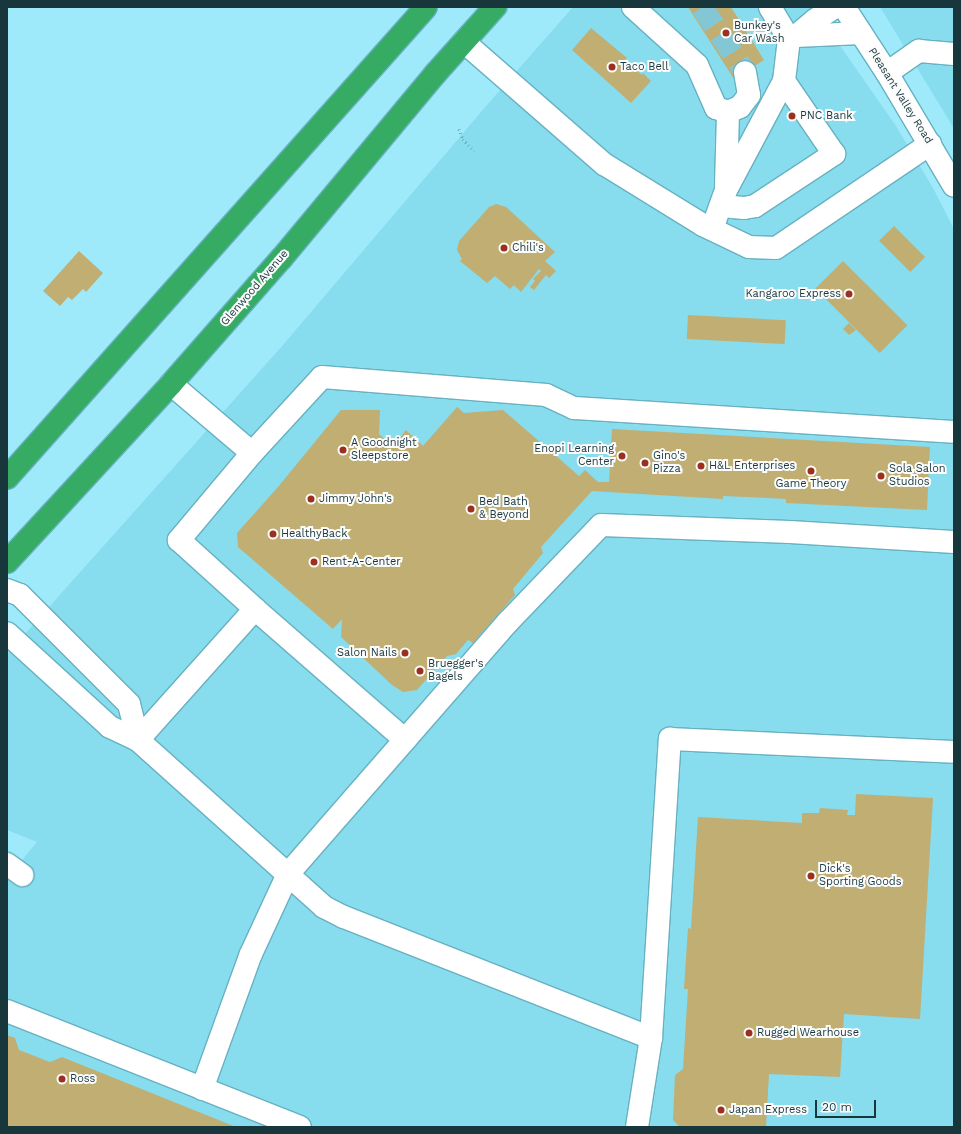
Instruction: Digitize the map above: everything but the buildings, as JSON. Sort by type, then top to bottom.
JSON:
[{"type":"highway","points":[[7,478],[426,7]]},
{"type":"highway","name":"Glenwood Avenue","points":[[7,562],[170,384],[281,259],[495,7]]},
{"type":"street","points":[[633,7],[696,65],[716,108],[728,112],[740,107],[748,95],[745,72]]},
{"type":"street","points":[[770,7],[792,38]]},
{"type":"street","points":[[712,229],[724,198],[784,81],[792,38],[815,20],[836,7]]},
{"type":"street","name":"Pleasant Valley Road","points":[[844,7],[887,73],[954,186]]},
{"type":"street","points":[[792,38],[861,32]]},
{"type":"street","points":[[464,42],[604,164],[712,229],[748,247],[776,248],[930,144]]},
{"type":"street","points":[[887,73],[919,51],[954,54]]},
{"type":"street","points":[[724,198],[744,208],[755,206],[834,154],[784,81]]},
{"type":"street","points":[[724,198],[728,112]]},
{"type":"street","points":[[405,740],[255,609],[179,540],[252,453],[322,378],[546,395],[574,408],[954,432]]},
{"type":"street","points":[[170,384],[252,453]]},
{"type":"street","points":[[202,1089],[251,954],[288,874],[508,622],[601,525],[790,532],[954,542]]},
{"type":"street","points":[[7,590],[20,595],[129,704],[138,740]]},
{"type":"street","points":[[138,740],[255,609]]},
{"type":"street","points":[[7,633],[110,727],[138,740],[324,907],[344,917],[651,1038]]},
{"type":"street","points":[[637,1127],[651,1038],[670,739],[954,752]]},
{"type":"street","points":[[7,1011],[300,1127]]},
{"type":"path","points":[[459,129],[463,139],[474,151]]},
{"type":"shaded area","points":[[573,7],[813,7],[896,126],[933,188],[954,229],[954,1127],[7,1127],[7,878],[37,842],[7,830],[7,654],[283,345],[487,105]]},
{"type":"shaded area","points":[[880,7],[954,7],[954,129],[947,117]]},
{"type":"tunnel","points":[[702,7],[745,72]]},
{"type":"place","name":"Bunkey's Car Wash","points":[[726,33]]},
{"type":"place","name":"Taco Bell","points":[[612,67]]},
{"type":"place","name":"PNC Bank","points":[[792,116]]},
{"type":"place","name":"Chili's","points":[[504,248]]},
{"type":"place","name":"Kangaroo Express","points":[[849,294]]},
{"type":"place","name":"A Goodnight Sleepstore","points":[[343,450]]},
{"type":"place","name":"Enopi Learning Center","points":[[622,456]]},
{"type":"place","name":"Gino's Pizza","points":[[645,463]]},
{"type":"place","name":"H&L Enterprises","points":[[701,466]]},
{"type":"place","name":"Game Theory","points":[[811,471]]},
{"type":"place","name":"Sola Salon Studios","points":[[881,476]]},
{"type":"place","name":"Jimmy John's","points":[[311,499]]},
{"type":"place","name":"Bed Bath & Beyond","points":[[471,509]]},
{"type":"place","name":"HealthyBack","points":[[273,534]]},
{"type":"place","name":"Rent-A-Center","points":[[314,562]]},
{"type":"place","name":"Salon Nails","points":[[405,653]]},
{"type":"place","name":"Bruegger's Bagels","points":[[420,671]]},
{"type":"place","name":"Dick's Sporting Goods","points":[[811,876]]},
{"type":"place","name":"Rugged Wearhouse","points":[[749,1033]]},
{"type":"place","name":"Ross","points":[[62,1079]]},
{"type":"place","name":"Japan Express","points":[[721,1110]]}]
